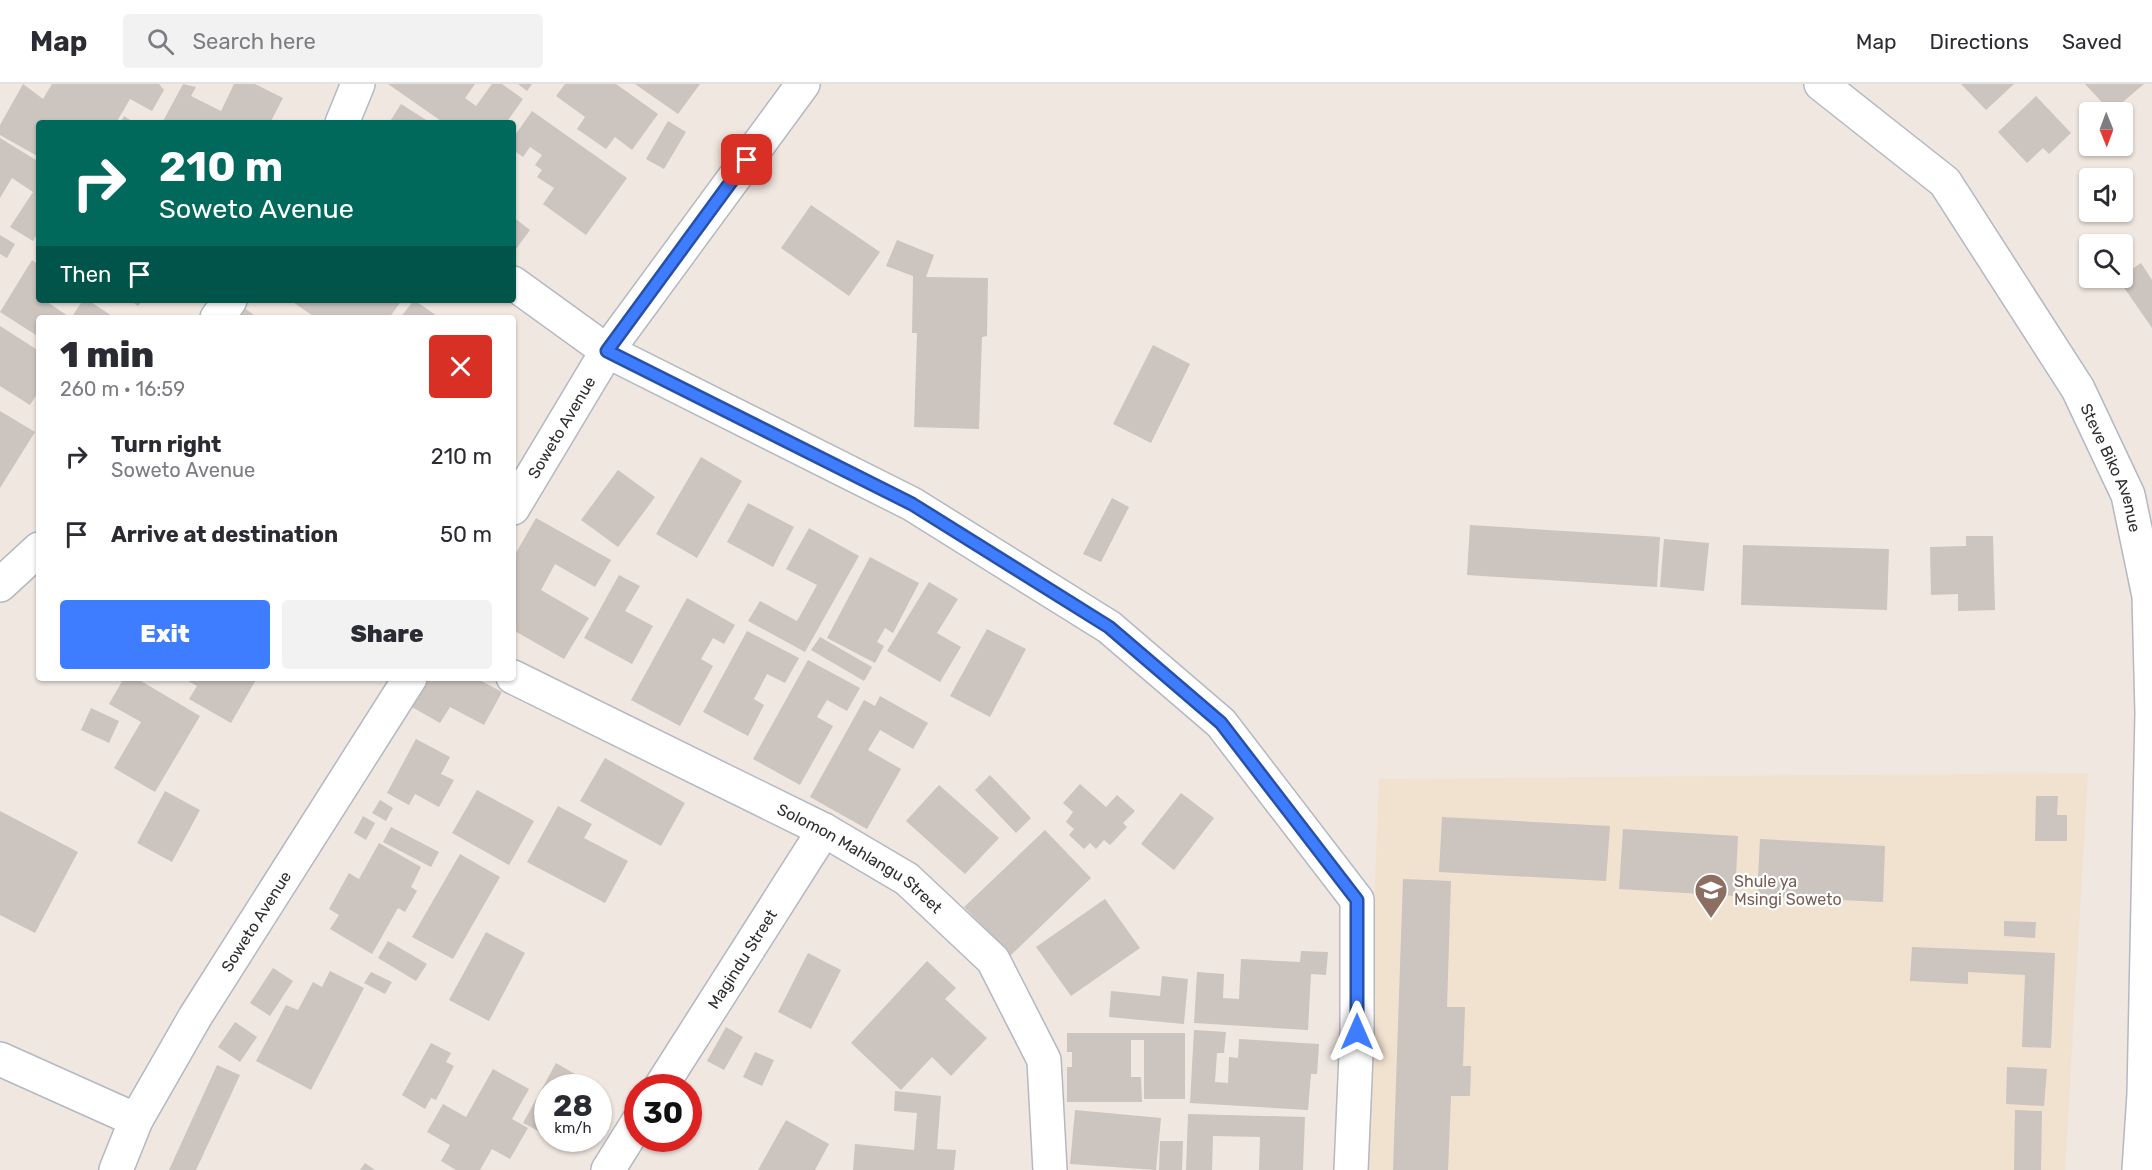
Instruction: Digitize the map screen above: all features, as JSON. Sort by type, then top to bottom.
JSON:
[{"type":"street","points":[[343,120],[358,84]]},
{"type":"street","name":"Soweto Avenue","points":[[516,503],[607,351],[803,84]]},
{"type":"street","name":"Steve Biko Avenue","points":[[1821,84],[1945,182],[2078,389],[2128,495],[2149,596],[2152,713],[2148,1094],[2139,1170]]},
{"type":"street","points":[[516,285],[607,351],[912,504],[1109,627],[1221,723],[1357,900],[1357,1032],[1351,1170]]},
{"type":"street","points":[[0,585],[36,552]]},
{"type":"street","name":"Solomon Mahlangu Street","points":[[516,678],[824,830],[907,879],[993,960],[1044,1060],[1050,1170]]},
{"type":"street","name":"Soweto Avenue","points":[[116,1170],[136,1120],[195,1017],[408,681]]},
{"type":"street","name":"Magindu Street","points":[[669,1074],[824,830]]},
{"type":"street","points":[[0,1059],[136,1120]]},
{"type":"street","points":[[608,1170],[624,1144]]},
{"type":"shaded area","points":[[2088,773],[2065,1170],[1364,1170],[1379,779]]},
{"type":"building","points":[[23,84],[43,99],[52,84],[159,84],[164,90],[152,111],[130,99],[118,120],[36,120],[36,155],[0,135],[0,125]]},
{"type":"building","points":[[183,84],[196,87],[191,96],[221,111],[234,84],[255,84],[283,98],[272,120],[164,120]]},
{"type":"building","points":[[388,84],[475,84],[465,98],[476,106],[492,84],[502,84],[523,99],[508,120],[440,120]]},
{"type":"building","points":[[518,84],[532,84],[527,91]]},
{"type":"building","points":[[565,84],[616,84],[658,114],[632,150],[615,137],[606,149],[577,129],[585,117],[556,96]]},
{"type":"building","points":[[635,84],[700,84],[678,114]]},
{"type":"building","points":[[1961,84],[2014,84],[1986,110]]},
{"type":"building","points":[[2085,84],[2144,84],[2123,102],[2102,102]]},
{"type":"building","points":[[2036,96],[2071,133],[2049,154],[2043,148],[2027,163],[1998,132]]},
{"type":"building","points":[[401,104],[426,120],[391,120]]},
{"type":"building","points":[[532,111],[627,178],[586,235],[543,204],[554,188],[537,177],[542,170],[535,165],[542,155],[530,147],[523,157],[516,152],[516,134]]},
{"type":"building","points":[[668,121],[686,132],[664,169],[646,159]]},
{"type":"building","points":[[0,138],[36,160],[36,236],[33,241],[10,227],[33,192],[12,178],[0,198]]},
{"type":"building","points":[[811,205],[880,252],[849,296],[781,248]]},
{"type":"building","points":[[516,219],[530,230],[516,249]]},
{"type":"building","points":[[0,235],[15,244],[7,258],[0,254]]},
{"type":"building","points":[[897,240],[934,255],[926,277],[988,278],[987,336],[982,337],[979,429],[914,427],[917,333],[912,333],[913,276],[886,266]]},
{"type":"building","points":[[32,260],[36,263],[36,303],[48,303],[66,315],[36,315],[36,335],[0,312]]},
{"type":"building","points":[[2141,263],[2152,280],[2152,328],[2124,288],[2133,288],[2133,269]]},
{"type":"building","points":[[81,303],[92,303],[110,315],[73,315]]},
{"type":"building","points":[[294,303],[400,303],[391,315],[312,315]]},
{"type":"building","points":[[412,303],[418,303],[436,315],[402,315]]},
{"type":"building","points":[[243,307],[254,315],[237,315]]},
{"type":"building","points":[[0,326],[36,349],[36,396],[30,405],[0,386]]},
{"type":"building","points":[[1153,345],[1190,364],[1151,443],[1113,424]]},
{"type":"building","points":[[0,411],[35,432],[0,488]]},
{"type":"building","points":[[701,457],[742,481],[697,558],[656,534]]},
{"type":"building","points":[[618,470],[655,497],[618,547],[581,520]]},
{"type":"building","points":[[1112,498],[1129,507],[1101,562],[1083,554]]},
{"type":"building","points":[[748,503],[794,527],[773,567],[727,542]]},
{"type":"building","points":[[536,518],[611,560],[595,587],[555,564],[541,590],[589,618],[564,659],[516,632],[516,553]]},
{"type":"building","points":[[1470,525],[1660,537],[1657,587],[1467,575]]},
{"type":"building","points":[[809,528],[859,556],[805,652],[748,621],[760,601],[797,621],[817,585],[786,569]]},
{"type":"building","points":[[1966,536],[1993,536],[1995,610],[1958,611],[1958,594],[1931,595],[1930,547],[1966,546]]},
{"type":"building","points":[[1664,539],[1709,543],[1704,591],[1660,587]]},
{"type":"building","points":[[1743,545],[1889,549],[1887,610],[1741,605]]},
{"type":"building","points":[[870,557],[919,583],[893,633],[885,628],[877,642],[884,646],[875,663],[827,638]]},
{"type":"building","points":[[619,575],[640,586],[625,611],[653,626],[632,664],[584,638]]},
{"type":"building","points":[[929,582],[958,599],[937,633],[961,647],[940,682],[887,651]]},
{"type":"building","points":[[687,598],[735,625],[724,644],[713,638],[701,659],[713,666],[680,726],[631,700]]},
{"type":"building","points":[[987,629],[1026,649],[990,717],[950,696]]},
{"type":"building","points":[[747,631],[799,658],[785,683],[767,674],[754,699],[764,705],[748,736],[703,712]]},
{"type":"building","points":[[820,637],[872,667],[864,681],[811,650]]},
{"type":"building","points":[[808,660],[860,688],[847,711],[827,700],[817,717],[833,726],[800,785],[753,759]]},
{"type":"building","points":[[122,681],[141,681],[200,716],[155,792],[114,768],[141,722],[109,704]]},
{"type":"building","points":[[188,681],[255,681],[231,723],[189,699],[197,686]]},
{"type":"building","points":[[414,681],[482,681],[502,692],[484,725],[450,707],[440,723],[403,702]]},
{"type":"building","points":[[880,696],[928,723],[913,749],[880,730],[868,750],[901,769],[867,829],[810,797],[864,700],[875,706]]},
{"type":"building","points":[[91,708],[119,721],[109,743],[81,730]]},
{"type":"building","points":[[416,739],[450,757],[441,774],[454,780],[439,807],[415,794],[409,805],[387,793]]},
{"type":"building","points":[[605,758],[685,803],[661,846],[580,801]]},
{"type":"building","points":[[990,775],[1031,818],[1016,833],[975,790]]},
{"type":"building","points":[[1080,784],[1106,807],[1117,795],[1135,811],[1123,823],[1127,827],[1110,845],[1104,840],[1096,849],[1090,843],[1084,849],[1069,835],[1074,829],[1066,822],[1073,812],[1063,803]]},
{"type":"building","points":[[939,785],[999,838],[965,874],[906,821]]},
{"type":"building","points":[[477,790],[534,821],[509,865],[452,833]]},
{"type":"building","points":[[165,791],[200,810],[172,862],[137,843]]},
{"type":"building","points":[[1181,793],[1214,818],[1174,870],[1141,844]]},
{"type":"building","points":[[2036,796],[2058,796],[2057,815],[2067,815],[2067,841],[2035,841]]},
{"type":"building","points":[[380,800],[393,808],[386,821],[372,813]]},
{"type":"building","points":[[558,806],[592,824],[584,838],[628,861],[605,903],[527,862]]},
{"type":"building","points":[[0,811],[78,852],[35,933],[0,915]]},
{"type":"building","points":[[363,816],[375,823],[366,840],[354,833]]},
{"type":"building","points":[[1442,817],[1610,826],[1606,881],[1439,872]]},
{"type":"building","points":[[391,827],[439,852],[431,867],[383,842]]},
{"type":"building","points":[[1623,829],[1738,836],[1735,896],[1619,889]]},
{"type":"building","points":[[1045,830],[1091,878],[1011,955],[964,907]]},
{"type":"building","points":[[1760,839],[1885,846],[1883,902],[1757,896]]},
{"type":"building","points":[[379,843],[421,867],[411,887],[417,891],[405,912],[398,908],[372,954],[330,929],[339,915],[329,909],[349,873],[359,879]]},
{"type":"building","points":[[460,854],[500,877],[453,959],[412,937]]},
{"type":"building","points":[[1403,879],[1451,881],[1447,1007],[1465,1007],[1463,1066],[1471,1066],[1470,1096],[1451,1096],[1448,1170],[1393,1170]]},
{"type":"building","points":[[1105,899],[1140,948],[1071,996],[1036,947]]},
{"type":"building","points":[[2004,921],[2036,922],[2035,938],[2004,936]]},
{"type":"building","points":[[486,932],[525,953],[489,1021],[449,1000]]},
{"type":"building","points":[[388,941],[427,964],[416,981],[378,958]]},
{"type":"building","points":[[1912,947],[2055,953],[2051,1048],[2022,1047],[2025,975],[1968,972],[1968,984],[1910,981]]},
{"type":"building","points":[[1301,951],[1328,952],[1326,975],[1311,974],[1308,1030],[1194,1023],[1197,972],[1224,974],[1223,998],[1239,999],[1241,959],[1300,962]]},
{"type":"building","points":[[808,953],[841,970],[811,1029],[778,1012]]},
{"type":"building","points":[[927,961],[956,988],[945,999],[987,1038],[951,1076],[932,1057],[901,1090],[851,1043]]},
{"type":"building","points":[[273,968],[293,981],[270,1016],[250,1003]]},
{"type":"building","points":[[330,971],[364,988],[311,1090],[256,1061],[286,1005],[298,1010],[313,982],[322,987]]},
{"type":"building","points":[[371,972],[392,982],[385,994],[364,983]]},
{"type":"building","points":[[1162,976],[1188,979],[1184,1024],[1109,1017],[1111,991],[1160,996]]},
{"type":"building","points":[[235,1022],[257,1037],[240,1062],[218,1047]]},
{"type":"building","points":[[726,1027],[743,1037],[724,1070],[707,1061]]},
{"type":"building","points":[[1194,1030],[1226,1032],[1224,1053],[1217,1053],[1215,1082],[1228,1083],[1229,1057],[1238,1058],[1239,1039],[1319,1044],[1317,1074],[1311,1074],[1308,1110],[1190,1103]]},
{"type":"building","points":[[1067,1033],[1185,1033],[1185,1099],[1144,1099],[1144,1040],[1131,1040],[1131,1077],[1141,1077],[1142,1102],[1067,1102],[1067,1067],[1072,1067],[1072,1052],[1067,1052]]},
{"type":"building","points":[[431,1043],[451,1053],[446,1062],[454,1066],[436,1100],[431,1098],[425,1109],[402,1095]]},
{"type":"building","points":[[755,1052],[774,1060],[762,1086],[743,1077]]},
{"type":"building","points":[[556,1063],[575,1074],[550,1074]]},
{"type":"building","points":[[217,1065],[240,1075],[196,1170],[169,1170]]},
{"type":"building","points":[[2007,1067],[2047,1069],[2044,1106],[2006,1104]]},
{"type":"building","points":[[493,1069],[529,1089],[512,1119],[528,1128],[510,1159],[492,1149],[480,1170],[456,1170],[441,1161],[450,1145],[427,1132],[443,1104],[466,1117]]},
{"type":"building","points":[[895,1091],[941,1096],[937,1149],[956,1150],[954,1170],[853,1170],[855,1144],[914,1150],[917,1113],[894,1111]]},
{"type":"building","points":[[534,1103],[534,1129],[523,1123]]},
{"type":"building","points":[[1075,1110],[1161,1118],[1156,1170],[1070,1164]]},
{"type":"building","points":[[2015,1110],[2042,1111],[2041,1170],[2014,1170]]},
{"type":"building","points":[[1188,1114],[1305,1117],[1303,1170],[1259,1170],[1260,1137],[1213,1136],[1212,1170],[1186,1170]]},
{"type":"building","points":[[786,1120],[829,1144],[815,1170],[758,1170]]},
{"type":"building","points":[[1160,1141],[1183,1141],[1182,1170],[1159,1170]]},
{"type":"building","points":[[365,1163],[375,1170],[360,1170]]},
{"type":"place","name":"Shule ya Msingi Soweto","points":[[1711,919]]},
{"type":"route","points":[[747,160],[607,351],[912,504],[1109,627],[1221,723],[1357,900],[1357,1032]]}]
